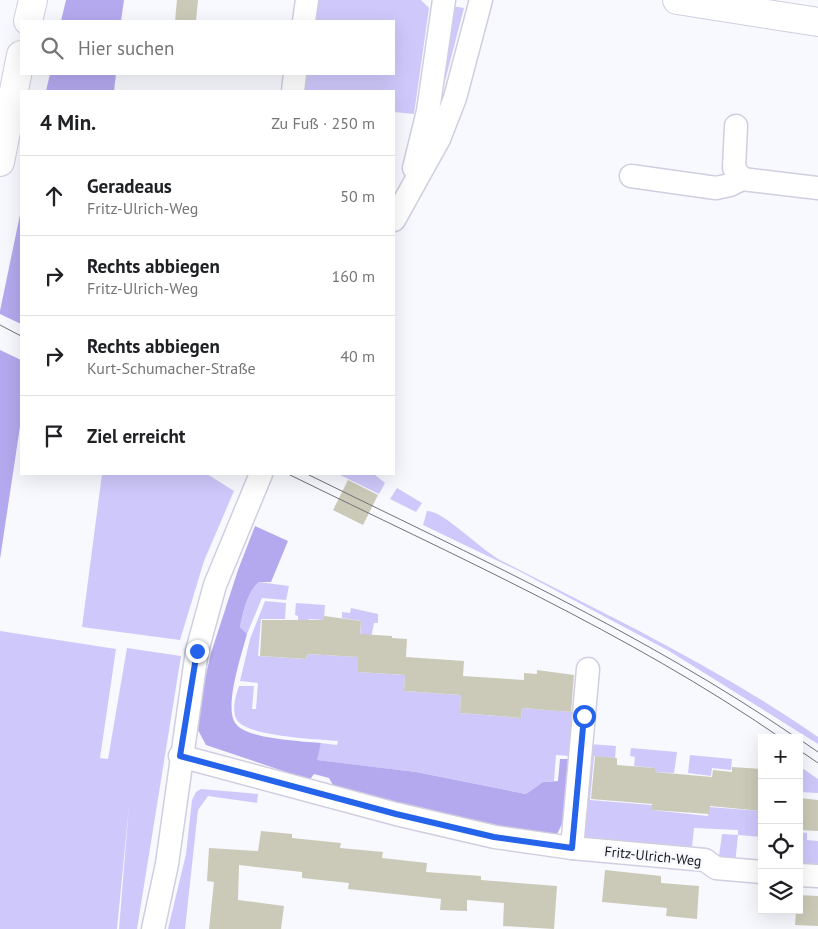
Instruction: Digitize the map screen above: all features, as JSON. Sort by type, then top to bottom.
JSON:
[{"type":"main road","points":[[28,20],[33,0]]},
{"type":"main road","points":[[677,0],[818,22]]},
{"type":"main road","points":[[0,162],[20,60]]},
{"type":"street","points":[[304,20],[307,0]]},
{"type":"street","points":[[407,196],[428,111],[444,0]]},
{"type":"street","points":[[395,218],[439,139],[455,98],[479,2]]},
{"type":"street","points":[[293,90],[296,75]]},
{"type":"street","points":[[736,126],[734,168],[742,180]]},
{"type":"street","points":[[631,176],[716,188],[730,186],[742,180],[818,188]]},
{"type":"street","points":[[152,929],[167,864],[180,756],[197,651],[215,585],[261,475]]},
{"type":"street","points":[[572,848],[588,669]]},
{"type":"street","name":"Fritz-Ulrich-Weg","points":[[180,756],[320,785],[494,837],[572,848],[705,860],[716,868],[758,872]]},
{"type":"street","points":[[803,875],[818,876]]},
{"type":"shaded area","points":[[66,0],[124,0],[121,20],[61,20]]},
{"type":"shaded area","points":[[311,0],[421,0],[429,8],[414,114],[395,112],[395,90],[299,90],[301,75],[395,75],[395,20],[308,20]]},
{"type":"shaded area","points":[[451,6],[464,8],[439,104]]},
{"type":"shaded area","points":[[50,75],[116,75],[114,90],[46,90]]},
{"type":"shaded area","points":[[20,215],[20,324],[0,314]]},
{"type":"shaded area","points":[[0,350],[20,360],[20,427],[0,559]]},
{"type":"shaded area","points":[[102,475],[209,475],[234,491],[204,561],[180,640],[82,627]]},
{"type":"shaded area","points":[[340,475],[375,475],[385,483],[379,494]]},
{"type":"shaded area","points":[[397,488],[422,503],[416,512],[390,499]]},
{"type":"shaded area","points":[[427,511],[434,512],[502,561],[703,665],[742,688],[818,737],[818,744],[669,651],[521,572],[423,525]]},
{"type":"shaded area","points":[[255,526],[288,541],[271,582],[259,582],[255,586],[244,609],[240,627],[247,634],[232,694],[233,717],[236,724],[251,733],[263,736],[321,743],[317,760],[416,772],[526,794],[543,782],[558,781],[560,759],[568,759],[564,820],[557,834],[548,836],[434,812],[333,785],[329,778],[314,774],[311,778],[304,778],[206,745],[198,730],[200,701],[211,653],[238,570]]},
{"type":"shaded area","points":[[259,582],[289,586],[286,600],[262,598],[247,634],[240,627],[246,603]]},
{"type":"shaded area","points":[[265,601],[286,603],[285,619],[261,619],[258,656],[306,659],[307,654],[358,657],[358,672],[405,675],[404,691],[461,695],[460,713],[521,718],[522,708],[572,712],[569,756],[556,755],[554,781],[543,782],[526,794],[416,772],[316,760],[321,743],[337,745],[338,741],[268,734],[244,726],[235,716],[235,703],[239,686],[254,686],[252,709],[256,709],[258,683],[240,681],[250,639]]},
{"type":"shaded area","points":[[296,603],[325,605],[324,620],[309,619],[308,626],[298,625],[298,616],[295,615]]},
{"type":"shaded area","points":[[351,608],[378,614],[378,623],[374,623],[371,638],[360,638],[361,621],[342,618],[342,612],[350,613]]},
{"type":"shaded area","points":[[0,631],[116,649],[100,758],[108,759],[127,648],[181,656],[137,929],[119,929],[129,806],[117,929],[0,929]]},
{"type":"shaded area","points":[[590,744],[616,746],[615,758],[594,756],[590,800],[652,805],[652,810],[708,816],[709,807],[758,811],[758,837],[738,835],[738,830],[694,828],[692,847],[582,837]]},
{"type":"shaded area","points":[[631,748],[677,752],[674,773],[655,772],[655,768],[634,766],[635,757],[630,756]]},
{"type":"shaded area","points":[[690,755],[732,759],[731,770],[712,768],[711,776],[688,773]]},
{"type":"shaded area","points":[[803,769],[818,779],[818,793],[803,792]]},
{"type":"shaded area","points":[[201,789],[258,794],[257,803],[208,796],[198,810],[185,929],[168,929],[186,854],[192,800],[196,792]]},
{"type":"shaded area","points":[[803,832],[807,833],[807,840],[818,841],[818,864],[806,863],[805,871],[803,871]]},
{"type":"shaded area","points":[[722,834],[738,835],[735,865],[718,864]]},
{"type":"building","points":[[177,0],[198,0],[196,20],[175,20]]},
{"type":"building","points":[[348,480],[378,495],[363,525],[333,510]]},
{"type":"building","points":[[324,616],[361,621],[360,634],[407,639],[406,657],[464,661],[463,676],[524,680],[524,673],[537,674],[537,670],[574,675],[571,712],[522,708],[521,718],[460,713],[461,695],[404,691],[405,675],[358,672],[358,657],[307,654],[306,659],[260,656],[262,620],[324,620]]},
{"type":"building","points":[[595,756],[617,758],[617,765],[655,768],[655,772],[712,777],[713,770],[732,772],[732,767],[758,769],[758,811],[710,806],[709,814],[652,810],[652,804],[591,799]]},
{"type":"building","points":[[803,798],[818,800],[818,831],[803,830]]},
{"type":"building","points":[[261,831],[292,834],[292,838],[341,843],[340,848],[383,852],[382,858],[427,863],[426,872],[481,876],[481,880],[557,886],[554,929],[503,926],[504,903],[467,900],[467,911],[440,910],[441,899],[348,889],[349,883],[302,878],[302,872],[239,865],[238,900],[284,906],[281,929],[209,929],[214,882],[207,881],[209,848],[258,851]]},
{"type":"building","points":[[605,870],[661,876],[661,883],[699,886],[697,919],[666,916],[667,908],[602,902]]},
{"type":"building","points":[[803,895],[818,896],[818,926],[795,925],[796,914],[803,914]]},
{"type":"tram line","points":[[0,325],[20,335]]},
{"type":"tram line","points":[[290,475],[477,566],[601,630],[662,664],[775,734]]},
{"type":"tram line","points":[[309,475],[557,597],[679,664],[791,734]]},
{"type":"tram line","points":[[803,742],[818,752]]},
{"type":"tram line","points":[[803,753],[818,763]]},
{"type":"route","points":[[197,651],[180,756],[317,794],[494,837],[572,848],[584,716]]}]
